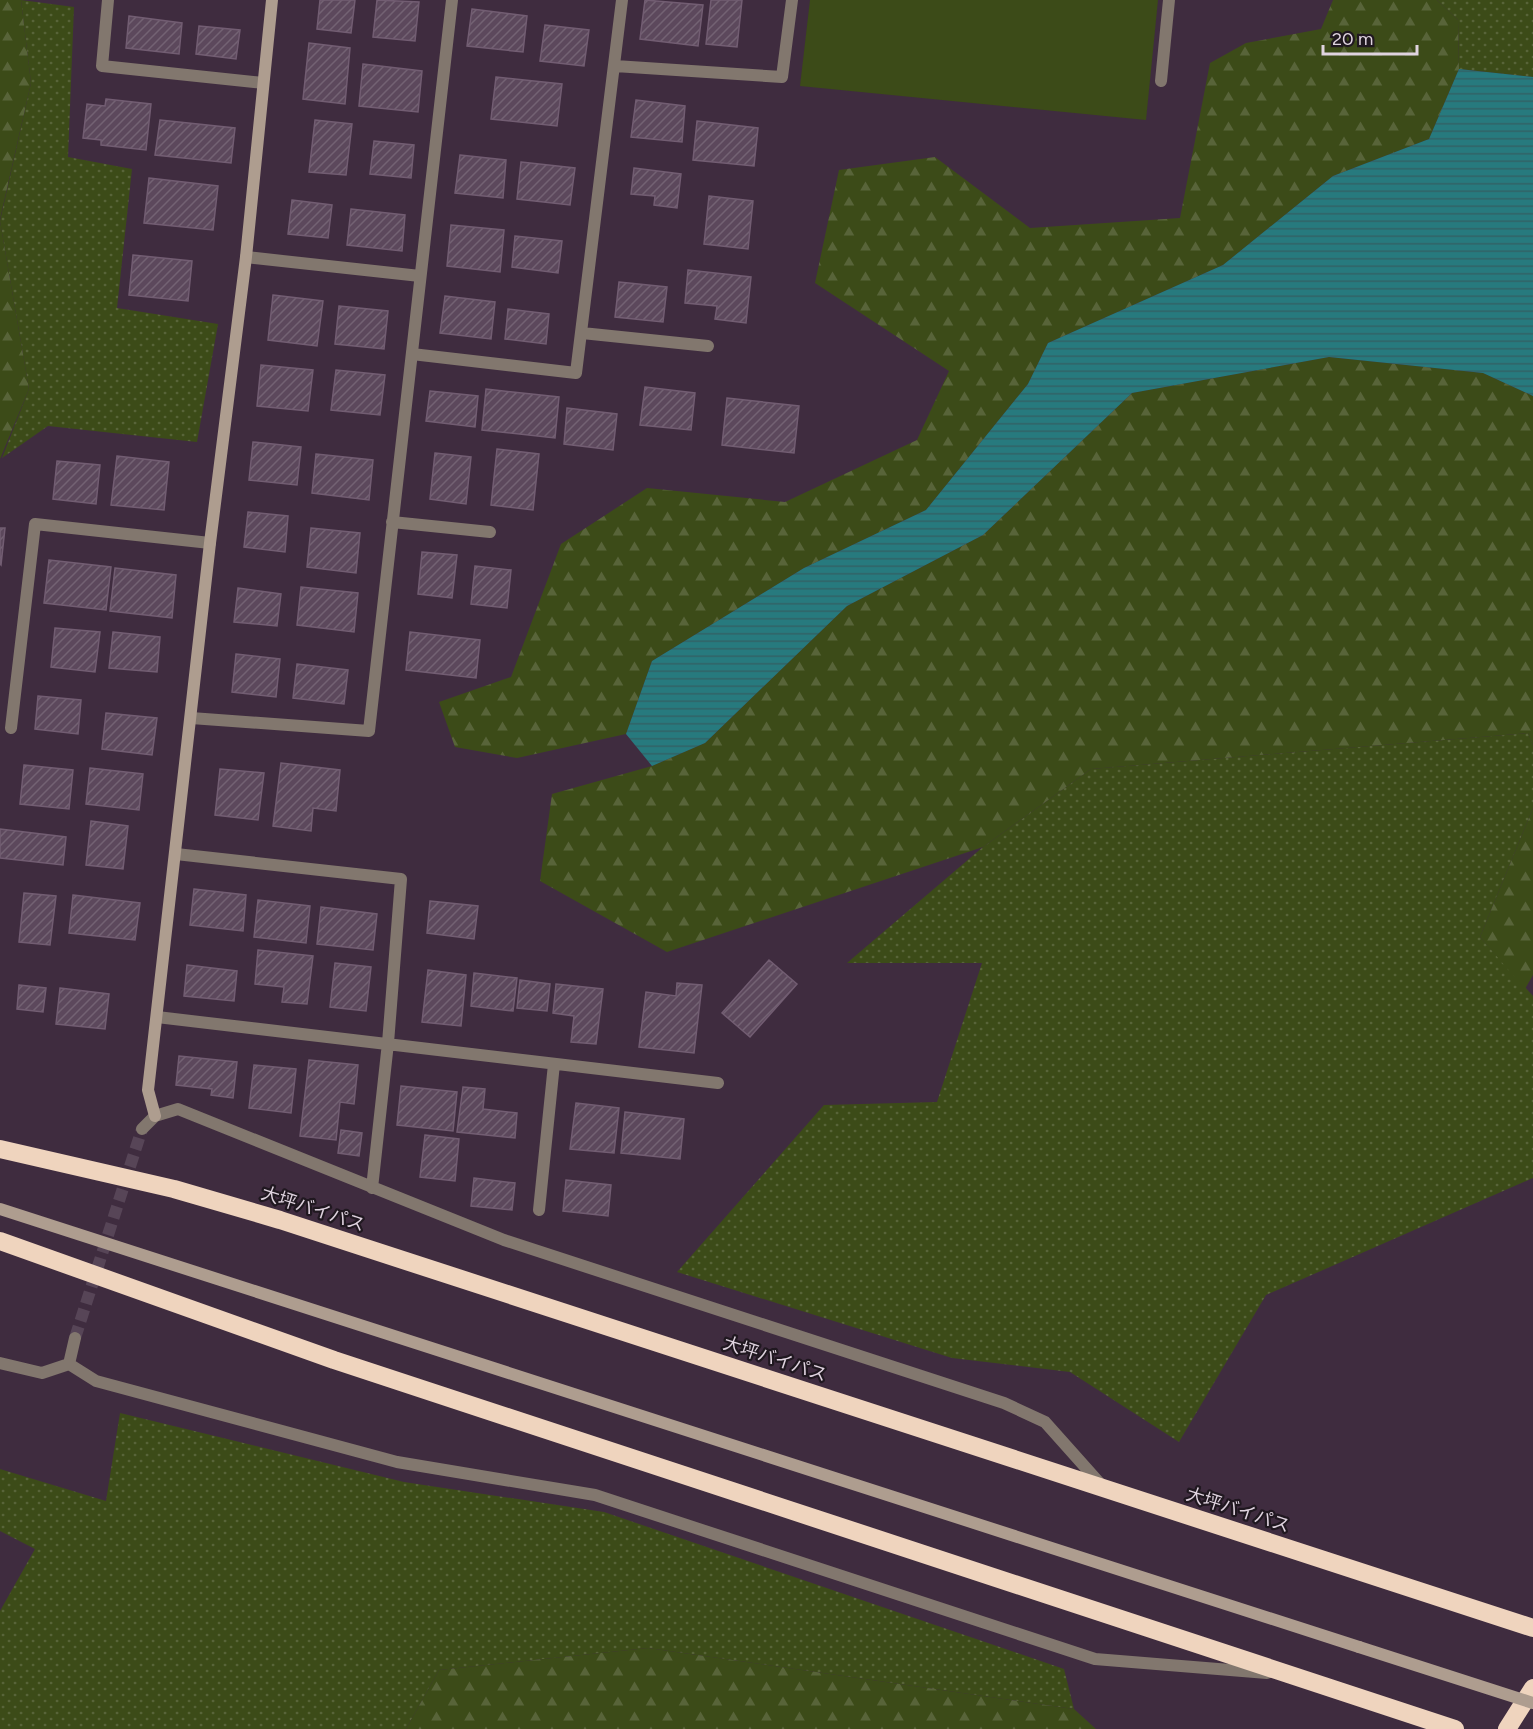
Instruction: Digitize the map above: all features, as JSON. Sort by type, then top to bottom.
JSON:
[{"type":"highway","name":"大坪バイパス","points":[[0,1149],[174,1189],[280,1220],[1533,1628]]},
{"type":"highway","points":[[0,1241],[334,1360],[1455,1729]]},
{"type":"highway","points":[[1507,1729],[1533,1688]]},
{"type":"highway","points":[[1513,1729],[1533,1710]]},
{"type":"street","points":[[108,0],[102,66],[263,83]]},
{"type":"street","points":[[155,1116],[148,1090],[210,543],[246,257],[272,0]]},
{"type":"street","points":[[191,718],[369,731],[452,0]]},
{"type":"street","points":[[412,354],[576,373],[622,0]]},
{"type":"street","points":[[615,66],[782,77],[792,0]]},
{"type":"street","points":[[1161,81],[1169,0]]},
{"type":"street","points":[[246,257],[420,276]]},
{"type":"street","points":[[582,333],[708,346]]},
{"type":"street","points":[[392,522],[490,532]]},
{"type":"street","points":[[11,728],[35,524],[210,543]]},
{"type":"street","points":[[176,854],[401,879],[388,1043],[372,1188]]},
{"type":"street","points":[[157,1017],[718,1083]]},
{"type":"street","points":[[539,1210],[554,1064]]},
{"type":"street","points":[[142,1128],[155,1116],[178,1109],[504,1240],[1004,1402],[1045,1422],[1104,1489]]},
{"type":"street","points":[[0,1209],[1533,1703]]},
{"type":"street","points":[[69,1364],[75,1338]]},
{"type":"street","points":[[0,1363],[42,1372],[69,1364],[96,1381],[397,1462],[595,1495],[1095,1659],[1293,1675]]},
{"type":"green space","points":[[0,0],[21,0],[31,83],[0,219]]},
{"type":"green space","points":[[21,0],[74,7],[68,157],[132,169],[117,308],[218,324],[197,442],[48,426],[2,458],[29,389],[0,221],[31,83]]},
{"type":"green space","points":[[810,0],[1158,0],[1146,120],[800,86]]},
{"type":"green space","points":[[1333,0],[1437,0],[1458,20],[1459,69],[1429,139],[1333,176],[1223,265],[1048,343],[1028,384],[926,510],[804,568],[652,661],[626,734],[517,758],[455,747],[439,702],[511,677],[561,544],[647,488],[785,502],[917,440],[949,371],[815,283],[839,170],[935,157],[1030,228],[1180,218],[1210,63],[1246,43],[1321,29]]},
{"type":"green space","points":[[1437,0],[1533,0],[1533,77],[1459,69],[1458,20]]},
{"type":"green space","points":[[0,221],[29,389],[0,459]]},
{"type":"green space","points":[[1329,357],[1483,373],[1533,396],[1533,745],[1528,733],[1091,769],[983,847],[667,952],[540,881],[552,794],[652,766],[705,743],[847,606],[983,535],[1132,393]]},
{"type":"green space","points":[[1528,733],[1533,745],[1533,808],[1480,937],[1533,996],[1533,1178],[1266,1295],[1179,1442],[1070,1372],[952,1358],[677,1272],[824,1105],[937,1102],[982,963],[847,963],[983,847],[1091,769]]},
{"type":"green space","points":[[1533,808],[1533,975],[1525,989],[1480,937]]},
{"type":"green space","points":[[120,1413],[404,1482],[604,1512],[1064,1669],[1074,1709],[648,1648],[439,1670],[406,1729],[0,1729],[0,1611],[35,1549],[0,1531],[0,1469],[106,1501]]},
{"type":"green space","points":[[648,1648],[1074,1709],[1096,1729],[406,1729],[439,1670]]},
{"type":"shaded area","points":[[1459,69],[1533,77],[1533,396],[1483,373],[1329,357],[1132,393],[983,535],[847,606],[705,743],[652,766],[626,734],[652,661],[804,568],[926,510],[1028,384],[1048,343],[1223,265],[1333,176],[1429,139]]},
{"type":"building","points":[[320,0],[355,0],[351,33],[317,29]]},
{"type":"building","points":[[377,0],[419,2],[415,41],[373,37]]},
{"type":"building","points":[[645,0],[703,5],[698,46],[640,39]]},
{"type":"building","points":[[711,0],[742,0],[737,47],[706,44]]},
{"type":"building","points":[[472,9],[527,16],[523,52],[467,46]]},
{"type":"building","points":[[129,16],[182,23],[179,54],[126,48]]},
{"type":"building","points":[[545,25],[589,30],[584,66],[540,61]]},
{"type":"building","points":[[199,26],[240,30],[236,59],[196,54]]},
{"type":"building","points":[[309,43],[350,48],[345,104],[303,99]]},
{"type":"building","points":[[363,64],[422,71],[418,112],[359,106]]},
{"type":"building","points":[[496,77],[562,84],[557,126],[491,119]]},
{"type":"building","points":[[106,99],[151,104],[146,150],[101,145],[101,140],[83,138],[87,104],[105,106]]},
{"type":"building","points":[[636,100],[685,106],[682,142],[631,137]]},
{"type":"building","points":[[160,120],[235,128],[231,163],[155,155]]},
{"type":"building","points":[[315,120],[352,124],[346,175],[309,172]]},
{"type":"building","points":[[697,121],[758,128],[754,166],[693,160]]},
{"type":"building","points":[[374,141],[414,145],[411,178],[370,174]]},
{"type":"building","points":[[460,155],[506,160],[503,198],[455,193]]},
{"type":"building","points":[[521,162],[575,168],[570,205],[517,199]]},
{"type":"building","points":[[634,168],[681,174],[677,208],[654,205],[655,196],[631,194]]},
{"type":"building","points":[[149,178],[218,186],[213,230],[144,223]]},
{"type":"building","points":[[709,196],[753,201],[748,249],[704,244]]},
{"type":"building","points":[[292,200],[332,205],[328,238],[288,234]]},
{"type":"building","points":[[351,209],[405,215],[402,251],[347,245]]},
{"type":"building","points":[[451,225],[504,230],[500,272],[447,266]]},
{"type":"building","points":[[515,236],[562,241],[558,273],[512,267]]},
{"type":"building","points":[[133,255],[192,261],[188,301],[129,295]]},
{"type":"building","points":[[688,270],[751,277],[746,323],[715,319],[717,306],[685,303]]},
{"type":"building","points":[[619,282],[667,287],[663,322],[615,317]]},
{"type":"building","points":[[273,295],[323,301],[317,346],[268,340]]},
{"type":"building","points":[[445,296],[495,302],[491,339],[440,333]]},
{"type":"building","points":[[339,306],[388,311],[384,349],[335,344]]},
{"type":"building","points":[[508,309],[549,314],[546,344],[505,339]]},
{"type":"building","points":[[261,365],[313,370],[308,411],[257,406]]},
{"type":"building","points":[[336,370],[385,375],[380,415],[331,410]]},
{"type":"building","points":[[645,387],[695,393],[691,430],[640,425]]},
{"type":"building","points":[[486,389],[559,397],[555,438],[482,430]]},
{"type":"building","points":[[430,391],[478,396],[475,427],[426,421]]},
{"type":"building","points":[[727,398],[799,406],[794,453],[722,445]]},
{"type":"building","points":[[567,408],[617,414],[613,450],[564,444]]},
{"type":"building","points":[[253,442],[301,447],[297,485],[249,480]]},
{"type":"building","points":[[497,449],[539,454],[533,510],[491,505]]},
{"type":"building","points":[[435,453],[471,457],[466,504],[430,499]]},
{"type":"building","points":[[316,454],[373,460],[369,500],[312,493]]},
{"type":"building","points":[[117,456],[169,462],[164,510],[111,505]]},
{"type":"building","points":[[57,461],[100,465],[96,504],[53,499]]},
{"type":"building","points":[[248,512],[288,516],[285,552],[244,547]]},
{"type":"building","points":[[0,528],[5,528],[1,565],[0,564]]},
{"type":"building","points":[[311,528],[360,533],[356,573],[307,567]]},
{"type":"building","points":[[422,552],[457,555],[452,598],[418,594]]},
{"type":"building","points":[[49,560],[111,567],[106,610],[44,603]]},
{"type":"building","points":[[475,566],[511,570],[507,608],[471,604]]},
{"type":"building","points":[[115,568],[176,575],[172,618],[110,611]]},
{"type":"building","points":[[301,587],[358,593],[354,632],[297,625]]},
{"type":"building","points":[[238,588],[281,594],[277,626],[234,622]]},
{"type":"building","points":[[55,628],[100,632],[95,672],[51,667]]},
{"type":"building","points":[[113,632],[160,637],[157,672],[109,668]]},
{"type":"building","points":[[410,632],[480,640],[476,678],[406,670]]},
{"type":"building","points":[[236,654],[280,659],[276,697],[232,692]]},
{"type":"building","points":[[297,664],[348,670],[344,704],[293,698]]},
{"type":"building","points":[[38,696],[81,700],[78,734],[35,729]]},
{"type":"building","points":[[106,713],[157,718],[152,755],[102,749]]},
{"type":"building","points":[[281,763],[340,770],[336,811],[313,808],[311,831],[273,826]]},
{"type":"building","points":[[24,765],[73,770],[69,809],[20,804]]},
{"type":"building","points":[[90,768],[143,774],[139,810],[86,804]]},
{"type":"building","points":[[220,769],[264,773],[258,820],[215,815]]},
{"type":"building","points":[[91,821],[128,826],[123,869],[86,865]]},
{"type":"building","points":[[0,829],[66,837],[63,865],[0,858]]},
{"type":"building","points":[[194,889],[246,895],[243,931],[190,925]]},
{"type":"building","points":[[24,893],[56,896],[50,945],[19,942]]},
{"type":"building","points":[[73,895],[140,903],[135,940],[69,933]]},
{"type":"building","points":[[258,900],[310,906],[306,943],[254,937]]},
{"type":"building","points":[[430,901],[478,906],[474,939],[427,933]]},
{"type":"building","points":[[321,907],[377,914],[373,950],[317,944]]},
{"type":"building","points":[[258,950],[313,956],[307,1004],[282,1002],[284,987],[255,984]]},
{"type":"building","points":[[769,960],[797,984],[750,1037],[722,1013]]},
{"type":"building","points":[[335,963],[371,967],[366,1011],[330,1007]]},
{"type":"building","points":[[187,965],[237,971],[234,1001],[184,996]]},
{"type":"building","points":[[428,970],[466,975],[461,1026],[422,1022]]},
{"type":"building","points":[[474,973],[517,978],[513,1011],[471,1006]]},
{"type":"building","points":[[520,980],[550,984],[547,1011],[517,1008]]},
{"type":"building","points":[[677,983],[702,985],[694,1053],[639,1047],[646,992],[676,996]]},
{"type":"building","points":[[556,984],[603,989],[596,1044],[571,1042],[574,1016],[553,1013]]},
{"type":"building","points":[[19,985],[46,988],[43,1012],[17,1009]]},
{"type":"building","points":[[60,988],[109,994],[105,1029],[56,1024]]},
{"type":"building","points":[[179,1056],[237,1062],[233,1098],[211,1095],[212,1089],[176,1085]]},
{"type":"building","points":[[309,1060],[358,1065],[354,1104],[340,1102],[336,1140],[300,1136]]},
{"type":"building","points":[[254,1065],[296,1069],[291,1113],[249,1108]]},
{"type":"building","points":[[401,1086],[457,1092],[453,1131],[397,1125]]},
{"type":"building","points":[[463,1087],[485,1089],[483,1109],[517,1113],[515,1138],[457,1132]]},
{"type":"building","points":[[576,1103],[619,1108],[614,1153],[570,1149]]},
{"type":"building","points":[[625,1112],[684,1119],[680,1159],[621,1153]]},
{"type":"building","points":[[341,1130],[362,1133],[359,1156],[338,1153]]},
{"type":"building","points":[[425,1135],[459,1139],[455,1181],[420,1177]]},
{"type":"building","points":[[474,1178],[515,1183],[512,1210],[471,1206]]},
{"type":"building","points":[[566,1180],[611,1185],[608,1216],[563,1211]]},
{"type":"tunnel","points":[[75,1338],[142,1129]]}]
